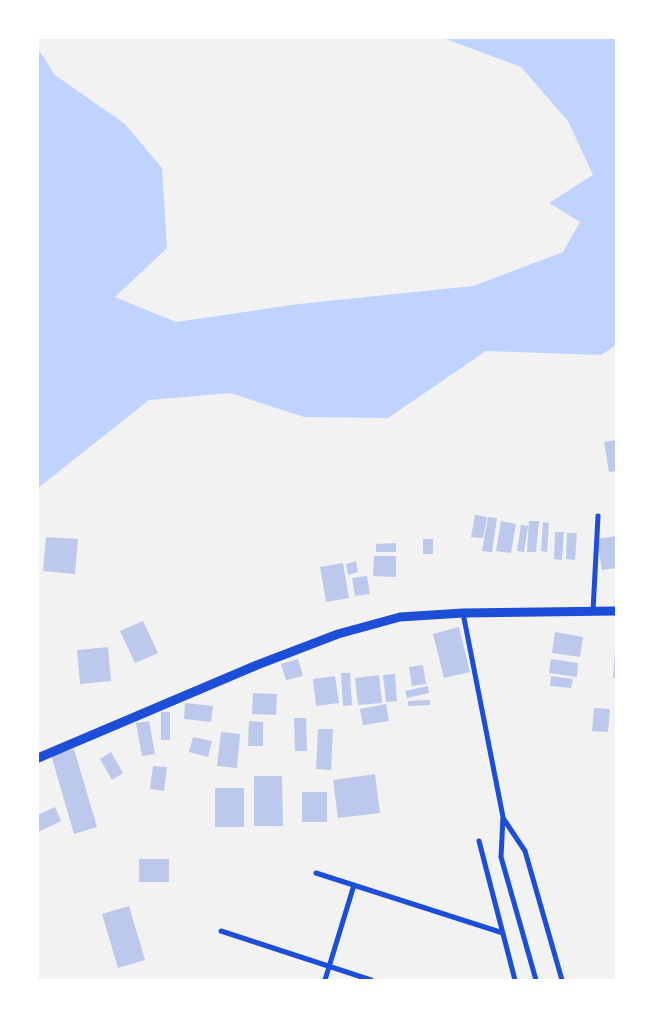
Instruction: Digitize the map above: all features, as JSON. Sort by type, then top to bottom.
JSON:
[{"type":"street","points":[[593,611],[598,516]]},
{"type":"street","points":[[38,758],[248,669],[338,634],[400,617],[463,613],[616,611]]},
{"type":"street","points":[[463,613],[503,817],[501,857],[536,980]]},
{"type":"street","points":[[503,817],[525,851],[562,980]]},
{"type":"street","points":[[479,841],[514,980]]},
{"type":"street","points":[[316,873],[503,933]]},
{"type":"street","points":[[325,980],[354,885]]},
{"type":"street","points":[[221,931],[371,980]]},
{"type":"water","points":[[443,38],[616,38],[616,345],[601,355],[486,351],[388,418],[304,417],[230,393],[149,400],[38,488],[38,49],[55,75],[125,124],[162,168],[167,248],[115,297],[176,322],[299,304],[473,286],[563,252],[580,222],[549,203],[593,175],[568,121],[521,67]]},
{"type":"building","points":[[616,440],[616,471],[609,472],[604,442]]},
{"type":"building","points":[[475,515],[487,517],[483,538],[471,537]]},
{"type":"building","points":[[488,517],[497,518],[492,552],[482,551]]},
{"type":"building","points":[[501,521],[516,524],[511,553],[496,551]]},
{"type":"building","points":[[529,521],[539,521],[536,552],[527,552]]},
{"type":"building","points":[[543,522],[549,523],[547,552],[541,551]]},
{"type":"building","points":[[521,525],[528,526],[524,552],[517,551]]},
{"type":"building","points":[[555,532],[564,532],[562,560],[554,559]]},
{"type":"building","points":[[567,533],[577,533],[575,560],[566,559]]},
{"type":"building","points":[[616,536],[616,568],[602,570],[597,539]]},
{"type":"building","points":[[46,537],[78,539],[75,574],[43,571]]},
{"type":"building","points":[[423,539],[433,539],[433,554],[423,554]]},
{"type":"building","points":[[396,543],[396,552],[376,552],[376,544]]},
{"type":"building","points":[[374,556],[396,556],[396,577],[373,576]]},
{"type":"building","points":[[356,561],[358,572],[348,575],[346,564]]},
{"type":"building","points":[[343,563],[349,598],[326,602],[320,567]]},
{"type":"building","points":[[367,576],[370,594],[355,596],[352,578]]},
{"type":"building","points":[[143,621],[158,653],[135,663],[120,631]]},
{"type":"building","points":[[459,627],[470,672],[444,678],[433,634]]},
{"type":"building","points":[[555,632],[583,637],[580,657],[552,653]]},
{"type":"building","points":[[108,647],[111,681],[80,684],[77,650]]},
{"type":"building","points":[[615,650],[616,678],[613,678]]},
{"type":"building","points":[[298,659],[303,676],[286,680],[281,664]]},
{"type":"building","points":[[551,659],[578,663],[577,677],[549,673]]},
{"type":"building","points":[[423,665],[426,684],[412,686],[409,667]]},
{"type":"building","points":[[341,673],[350,673],[352,705],[343,706]]},
{"type":"building","points":[[395,674],[397,701],[386,702],[383,675]]},
{"type":"building","points":[[379,675],[382,703],[358,705],[355,678]]},
{"type":"building","points":[[335,676],[339,703],[316,706],[313,679]]},
{"type":"building","points":[[551,676],[573,679],[571,688],[550,686]]},
{"type":"building","points":[[428,686],[429,693],[407,698],[405,691]]},
{"type":"building","points":[[253,693],[277,694],[276,715],[252,714]]},
{"type":"building","points":[[430,700],[430,705],[408,706],[408,701]]},
{"type":"building","points":[[185,703],[213,706],[211,722],[184,719]]},
{"type":"building","points":[[386,704],[389,721],[363,725],[360,709]]},
{"type":"building","points":[[594,708],[610,709],[608,732],[592,731]]},
{"type":"building","points":[[161,712],[170,712],[170,740],[161,740]]},
{"type":"building","points":[[294,718],[306,718],[307,751],[295,751]]},
{"type":"building","points":[[149,721],[155,754],[142,756],[136,723]]},
{"type":"building","points":[[249,721],[263,722],[263,746],[248,746]]},
{"type":"building","points":[[318,729],[333,729],[331,770],[316,769]]},
{"type":"building","points":[[221,732],[240,734],[237,768],[217,766]]},
{"type":"building","points":[[193,737],[212,741],[208,757],[189,752]]},
{"type":"building","points":[[74,749],[97,827],[74,834],[51,755]]},
{"type":"building","points":[[111,752],[123,773],[112,780],[100,759]]},
{"type":"building","points":[[153,766],[167,767],[164,791],[150,789]]},
{"type":"building","points":[[375,774],[380,813],[338,818],[333,780]]},
{"type":"building","points":[[254,776],[282,776],[283,826],[254,826]]},
{"type":"building","points":[[215,788],[244,788],[244,827],[215,827]]},
{"type":"building","points":[[302,792],[327,792],[327,822],[302,822]]},
{"type":"building","points":[[55,807],[61,821],[38,832],[38,815]]},
{"type":"building","points":[[139,859],[169,859],[169,882],[139,882]]},
{"type":"building","points":[[129,906],[145,960],[118,968],[102,914]]}]
